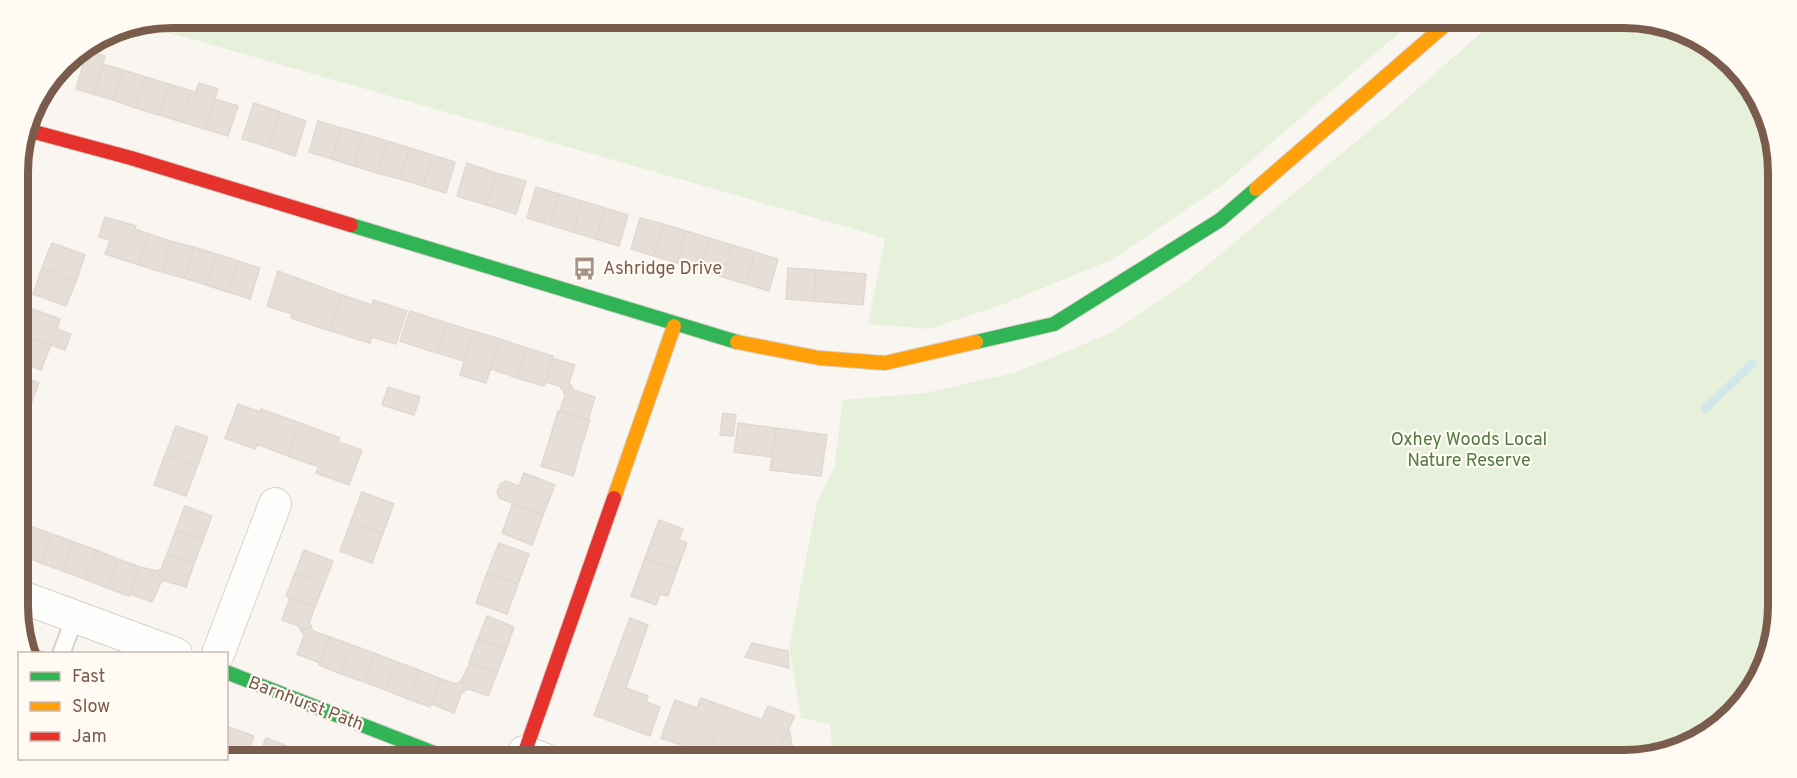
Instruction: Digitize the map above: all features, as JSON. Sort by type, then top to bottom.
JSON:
[{"type":"main road","points":[[34,132],[131,158],[674,326],[772,350],[885,363],[1054,324],[1220,220],[1441,28]]},
{"type":"main road","points":[[533,750],[674,326]]},
{"type":"main road","name":"Barnhurst Path","points":[[228,673],[426,750]]},
{"type":"street","points":[[219,652],[275,504]]},
{"type":"street","points":[[28,599],[171,652]]},
{"type":"lane","points":[[62,652],[75,616]]},
{"type":"green space","points":[[1404,28],[1224,184],[1113,259],[1004,304],[929,329],[868,324],[885,238],[155,30]]},
{"type":"green space","name":"Oxhey Woods Local Nature Reserve","points":[[1487,28],[1624,28],[1662,33],[1679,39],[1712,58],[1739,85],[1749,101],[1764,135],[1768,173],[1768,615],[1761,652],[1739,693],[1712,720],[1696,730],[1662,745],[1634,749],[832,750],[830,724],[801,718],[789,647],[817,502],[834,468],[843,400],[925,393],[1014,373],[1111,333],[1188,281],[1387,116]]},
{"type":"building","points":[[93,53],[105,56],[93,94],[76,89],[85,58]]},
{"type":"building","points":[[103,64],[123,70],[113,100],[93,94]]},
{"type":"building","points":[[123,70],[146,77],[136,108],[113,100]]},
{"type":"building","points":[[146,77],[169,84],[159,115],[136,108]]},
{"type":"building","points":[[199,83],[218,89],[205,129],[182,122],[192,91],[195,93]]},
{"type":"building","points":[[169,84],[192,91],[182,122],[159,115]]},
{"type":"building","points":[[215,99],[238,106],[228,136],[205,129]]},
{"type":"building","points":[[254,103],[280,112],[269,147],[242,139]]},
{"type":"building","points":[[280,112],[306,121],[295,156],[269,147]]},
{"type":"building","points":[[318,121],[341,128],[332,159],[309,152]]},
{"type":"building","points":[[341,128],[364,134],[354,166],[332,159]]},
{"type":"building","points":[[364,134],[387,141],[377,173],[354,166]]},
{"type":"building","points":[[387,141],[410,148],[400,179],[377,173]]},
{"type":"building","points":[[410,148],[432,155],[423,186],[400,179]]},
{"type":"building","points":[[432,155],[455,162],[446,193],[423,186]]},
{"type":"building","points":[[467,163],[496,173],[486,205],[457,196]]},
{"type":"building","points":[[496,173],[526,181],[516,214],[486,205]]},
{"type":"building","points":[[536,187],[559,194],[550,225],[527,218]]},
{"type":"building","points":[[559,194],[582,201],[573,232],[550,225]]},
{"type":"building","points":[[582,201],[605,208],[596,239],[573,232]]},
{"type":"building","points":[[605,208],[628,215],[619,246],[596,239]]},
{"type":"building","points":[[105,217],[136,226],[135,229],[149,234],[139,265],[105,254],[110,240],[99,237]]},
{"type":"building","points":[[640,218],[663,224],[654,256],[631,249]]},
{"type":"building","points":[[663,224],[686,231],[677,263],[654,256]]},
{"type":"building","points":[[686,231],[709,238],[700,270],[677,263]]},
{"type":"building","points":[[149,234],[171,241],[162,272],[139,265]]},
{"type":"building","points":[[709,238],[732,245],[723,277],[700,270]]},
{"type":"building","points":[[171,241],[194,247],[184,278],[162,272]]},
{"type":"building","points":[[52,243],[85,255],[76,281],[42,268]]},
{"type":"building","points":[[732,245],[755,252],[746,284],[723,277]]},
{"type":"building","points":[[194,247],[216,254],[206,285],[184,278]]},
{"type":"building","points":[[755,252],[778,259],[769,291],[746,284]]},
{"type":"building","points":[[216,254],[238,261],[228,292],[206,285]]},
{"type":"building","points":[[238,261],[260,268],[250,299],[228,292]]},
{"type":"building","points":[[42,268],[76,281],[66,306],[33,294]]},
{"type":"building","points":[[788,268],[816,270],[814,301],[786,299]]},
{"type":"building","points":[[816,270],[866,274],[863,305],[814,301]]},
{"type":"building","points":[[278,271],[342,295],[331,331],[291,318],[292,314],[267,306]]},
{"type":"building","points":[[342,295],[372,305],[373,300],[407,311],[396,344],[372,337],[370,343],[331,331]]},
{"type":"building","points":[[29,308],[60,319],[57,329],[71,334],[65,350],[29,337]]},
{"type":"building","points":[[410,311],[447,323],[437,353],[400,341]]},
{"type":"building","points":[[447,323],[473,331],[464,361],[437,353]]},
{"type":"building","points":[[473,331],[500,339],[486,383],[460,375]]},
{"type":"building","points":[[29,337],[51,345],[41,370],[29,365]]},
{"type":"building","points":[[500,339],[527,348],[517,378],[491,369]]},
{"type":"building","points":[[527,348],[553,356],[544,386],[517,378]]},
{"type":"building","points":[[552,358],[575,365],[569,382],[572,387],[563,391],[560,386],[545,382]]},
{"type":"building","points":[[29,379],[39,383],[28,409]]},
{"type":"building","points":[[388,387],[420,397],[414,415],[382,405]]},
{"type":"building","points":[[572,387],[574,390],[595,397],[588,420],[560,411],[565,395],[563,391]]},
{"type":"building","points":[[238,404],[260,412],[261,409],[300,423],[288,456],[257,444],[255,449],[225,438]]},
{"type":"building","points":[[558,411],[590,420],[581,448],[550,438]]},
{"type":"building","points":[[723,413],[736,415],[733,436],[720,435]]},
{"type":"building","points":[[300,423],[340,438],[338,442],[362,450],[349,485],[316,473],[319,467],[288,456]]},
{"type":"building","points":[[738,423],[776,428],[772,457],[734,452]]},
{"type":"building","points":[[176,426],[208,437],[197,467],[165,455]]},
{"type":"building","points":[[776,428],[827,435],[821,476],[770,470]]},
{"type":"building","points":[[550,438],[581,448],[573,476],[541,466]]},
{"type":"building","points":[[165,455],[197,467],[186,496],[154,485]]},
{"type":"building","points":[[524,473],[555,485],[543,515],[499,498],[497,492],[500,484],[506,481],[519,486]]},
{"type":"building","points":[[362,492],[394,504],[383,533],[351,521]]},
{"type":"building","points":[[513,503],[543,515],[532,545],[502,533]]},
{"type":"building","points":[[185,506],[212,516],[203,540],[176,530]]},
{"type":"building","points":[[659,520],[683,529],[679,540],[687,543],[677,570],[645,558]]},
{"type":"building","points":[[351,521],[383,533],[372,563],[340,551]]},
{"type":"building","points":[[30,526],[52,534],[41,563],[28,558]]},
{"type":"building","points":[[176,530],[203,540],[194,564],[167,554]]},
{"type":"building","points":[[52,534],[74,542],[63,571],[41,563]]},
{"type":"building","points":[[74,542],[96,550],[85,579],[63,571]]},
{"type":"building","points":[[499,543],[529,554],[518,584],[487,573]]},
{"type":"building","points":[[96,550],[118,559],[107,588],[85,579]]},
{"type":"building","points":[[304,550],[333,561],[324,584],[295,573]]},
{"type":"building","points":[[167,554],[194,564],[186,587],[162,580],[157,571],[161,569]]},
{"type":"building","points":[[645,558],[677,570],[668,596],[660,594],[656,605],[631,596]]},
{"type":"building","points":[[118,559],[140,567],[129,596],[107,588]]},
{"type":"building","points":[[140,567],[157,571],[162,580],[152,602],[130,594]]},
{"type":"building","points":[[295,573],[324,584],[315,607],[286,596]]},
{"type":"building","points":[[487,573],[518,584],[507,614],[476,603]]},
{"type":"building","points":[[290,597],[315,607],[309,623],[311,626],[301,631],[299,626],[282,620]]},
{"type":"building","points":[[487,616],[514,627],[506,650],[478,639]]},
{"type":"building","points":[[630,618],[648,625],[626,688],[648,696],[646,702],[660,707],[650,736],[594,715]]},
{"type":"building","points":[[311,626],[313,631],[330,637],[320,663],[297,654],[304,636],[301,631]]},
{"type":"building","points":[[330,637],[352,645],[341,674],[319,665]]},
{"type":"building","points":[[478,639],[506,650],[497,673],[469,662]]},
{"type":"building","points":[[752,643],[788,651],[789,668],[745,657]]},
{"type":"building","points":[[352,645],[374,653],[364,682],[341,674]]},
{"type":"building","points":[[374,653],[397,662],[386,690],[364,682]]},
{"type":"building","points":[[397,662],[419,670],[408,699],[386,690]]},
{"type":"building","points":[[470,663],[497,673],[488,696],[466,690],[461,681]]},
{"type":"building","points":[[419,670],[441,679],[430,707],[408,699]]},
{"type":"building","points":[[441,679],[456,684],[461,681],[466,690],[461,694],[454,713],[432,704]]},
{"type":"building","points":[[701,698],[726,707],[711,750],[694,750],[661,738],[675,700],[697,708]]},
{"type":"building","points":[[768,706],[795,716],[779,750],[711,750],[726,707],[762,720]]},
{"type":"building","points":[[228,727],[254,736],[249,750],[228,750]]},
{"type":"building","points":[[789,729],[793,750],[779,750]]},
{"type":"building","points":[[266,738],[292,748],[291,750],[261,750]]},
{"type":"waterway","points":[[1705,409],[1753,363]]},
{"type":"traffic: fast","points":[[976,342],[1054,324],[1220,220],[1256,189]]},
{"type":"traffic: fast","points":[[351,225],[737,342]]},
{"type":"traffic: fast","points":[[228,673],[426,750]]},
{"type":"traffic: slow","points":[[1256,189],[1441,28]]},
{"type":"traffic: slow","points":[[614,498],[674,326]]},
{"type":"traffic: slow","points":[[737,342],[819,358],[885,363],[976,342]]},
{"type":"traffic: jam","points":[[34,132],[131,158],[351,225]]},
{"type":"traffic: jam","points":[[526,750],[614,498]]},
{"type":"place","name":"Ashridge Drive","points":[[585,268]]}]
